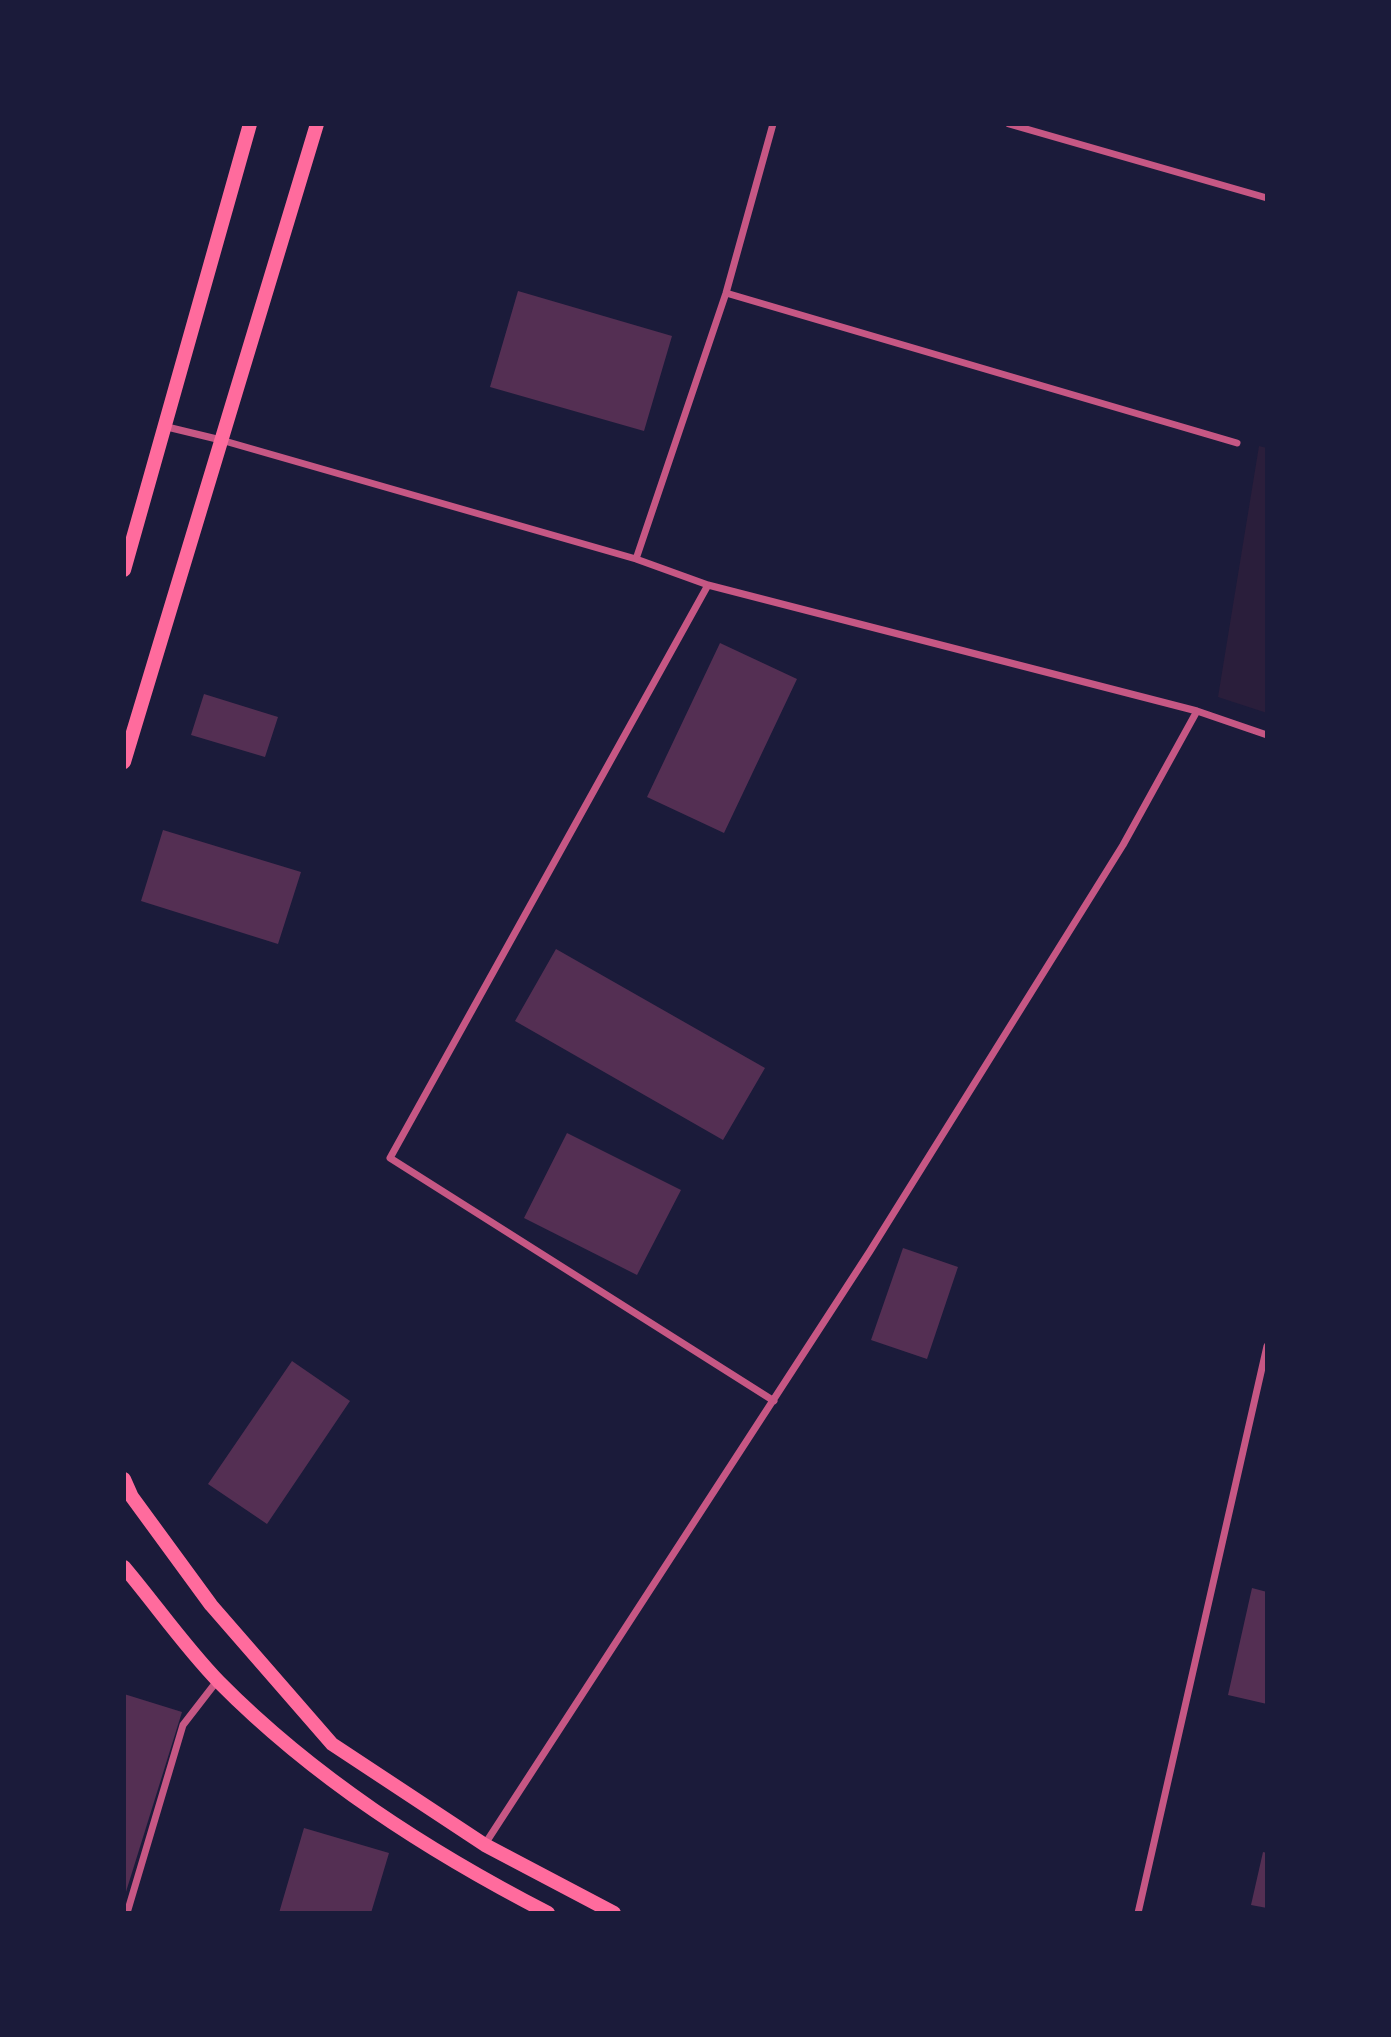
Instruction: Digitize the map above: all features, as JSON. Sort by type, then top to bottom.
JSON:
[{"type":"main road","points":[[124,570],[250,124]]},
{"type":"main road","points":[[124,762],[317,124]]},
{"type":"main road","points":[[124,1479],[128,1499],[211,1605],[332,1744],[485,1845],[614,1913]]},
{"type":"main road","points":[[124,1567],[218,1681],[314,1770],[467,1871],[548,1913]]},
{"type":"street","points":[[636,559],[726,293],[773,124]]},
{"type":"street","points":[[1009,124],[1267,198]]},
{"type":"street","points":[[726,293],[1237,443]]},
{"type":"street","points":[[163,426],[221,440],[636,559],[708,585],[1197,711],[1267,734]]},
{"type":"street","points":[[708,585],[390,1158],[774,1401]]},
{"type":"street","points":[[485,1845],[774,1401],[1123,845],[1197,711]]},
{"type":"street","points":[[1138,1913],[1267,1346]]},
{"type":"street","points":[[127,1913],[183,1725],[218,1681]]},
{"type":"shaded area","points":[[1259,446],[1267,448],[1267,713],[1218,697]]},
{"type":"building","points":[[518,291],[672,336],[644,431],[490,387]]},
{"type":"building","points":[[720,643],[797,679],[724,833],[647,797]]},
{"type":"building","points":[[204,694],[278,717],[265,757],[191,735]]},
{"type":"building","points":[[163,830],[301,872],[278,944],[141,901]]},
{"type":"building","points":[[556,949],[765,1068],[723,1140],[515,1021]]},
{"type":"building","points":[[567,1133],[681,1190],[637,1275],[524,1218]]},
{"type":"building","points":[[903,1248],[958,1267],[927,1359],[871,1340]]},
{"type":"building","points":[[292,1361],[350,1401],[267,1524],[208,1484]]},
{"type":"building","points":[[1252,1588],[1267,1592],[1267,1704],[1228,1695]]},
{"type":"building","points":[[124,1694],[182,1712],[125,1895],[124,1895]]},
{"type":"building","points":[[304,1828],[389,1853],[371,1913],[279,1913]]},
{"type":"building","points":[[1263,1852],[1267,1853],[1267,1908],[1251,1905]]}]
